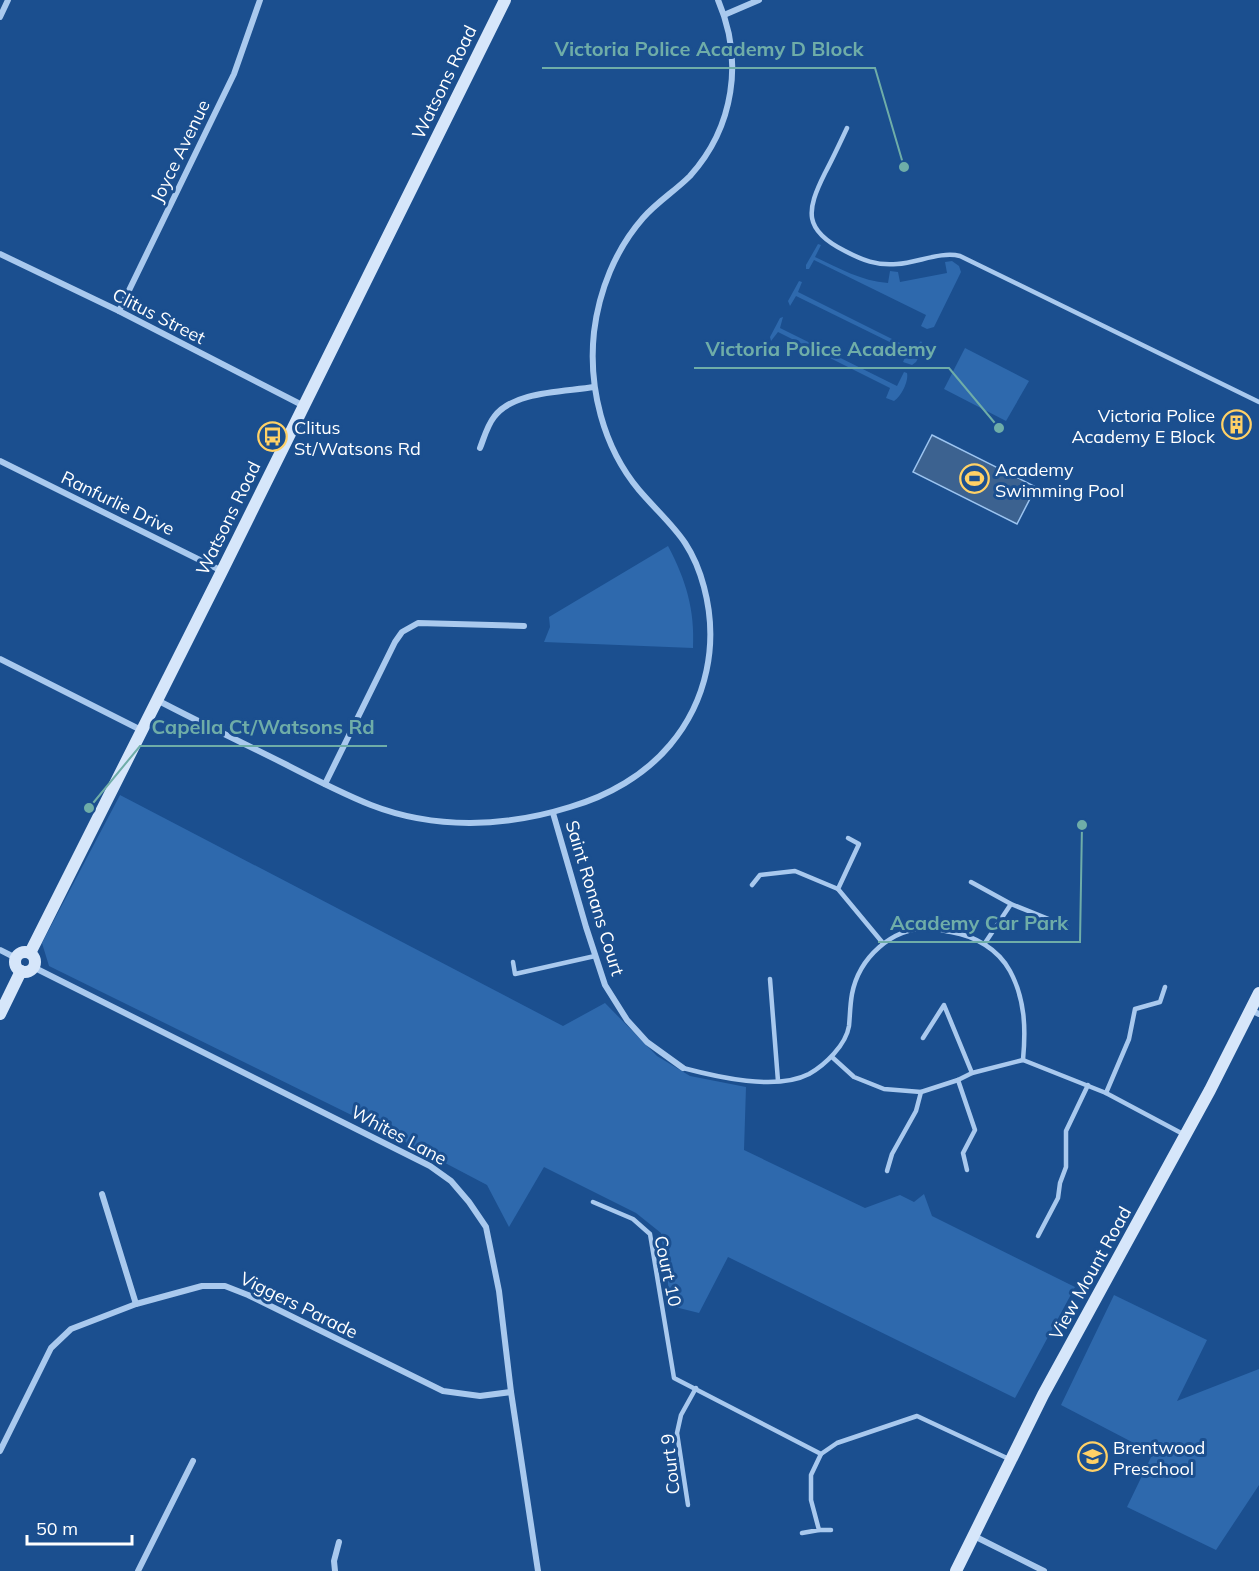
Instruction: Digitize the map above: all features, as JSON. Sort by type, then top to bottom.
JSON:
[{"type":"street","points":[[0,17],[8,0]]},
{"type":"street","name":"Joyce Avenue","points":[[119,311],[234,74],[260,0]]},
{"type":"street","name":"Watsons Road","points":[[30,953],[505,0]]},
{"type":"street","points":[[157,700],[374,806],[422,819],[453,823],[520,820],[553,813],[605,794],[638,774],[664,753],[691,715],[699,697],[710,657],[709,610],[696,561],[675,528],[640,491],[622,465],[608,436],[594,387],[594,330],[609,272],[631,235],[643,218],[687,179],[699,165],[720,130],[732,84],[733,60],[730,37],[718,0]]},
{"type":"street","points":[[724,15],[759,0]]},
{"type":"street","name":"Clitus Street","points":[[0,254],[119,311],[304,406]]},
{"type":"street","points":[[480,448],[493,418],[501,408],[512,401],[523,397],[594,387]]},
{"type":"street","name":"Ranfurlie Drive","points":[[0,461],[222,571]]},
{"type":"street","points":[[325,784],[402,632],[409,627],[425,623],[524,626]]},
{"type":"street","points":[[0,659],[142,731]]},
{"type":"street","name":"Saint Ronans Court","points":[[553,813],[605,985],[627,1020],[647,1042],[683,1068]]},
{"type":"street","points":[[0,950],[16,958]]},
{"type":"street","points":[[0,1014],[34,958],[30,953],[20,953],[16,958],[16,966],[27,969]]},
{"type":"street","name":"Whites Lane","points":[[27,969],[430,1166],[451,1182],[469,1202],[486,1227],[499,1292],[511,1392],[538,1571]]},
{"type":"street","name":"View Mount Road","points":[[956,1571],[1009,1460],[1185,1135],[1255,1012],[1259,993]]},
{"type":"street","points":[[102,1194],[136,1304]]},
{"type":"street","name":"Viggers Parade","points":[[0,1451],[51,1348],[71,1329],[136,1304],[202,1286],[225,1286],[443,1391],[480,1396],[511,1392]]},
{"type":"street","points":[[138,1571],[193,1461]]},
{"type":"street","points":[[974,1536],[1044,1571]]},
{"type":"street","points":[[335,1571],[334,1561],[339,1542]]},
{"type":"lane","points":[[848,128],[813,201],[814,225],[830,244],[859,258],[882,265],[902,264],[949,255],[960,256],[1259,402]]},
{"type":"lane","points":[[838,889],[859,844],[848,838]]},
{"type":"lane","points":[[752,885],[760,875],[795,871],[838,889],[882,942]]},
{"type":"lane","points":[[971,882],[1011,904],[1066,926]]},
{"type":"lane","points":[[985,943],[1011,904]]},
{"type":"lane","points":[[683,1068],[738,1080],[778,1081],[808,1075],[832,1057],[848,1029],[852,993],[863,966],[882,942],[902,933],[928,928],[961,933],[985,943],[1009,969],[1020,996],[1026,1030],[1023,1060]]},
{"type":"lane","points":[[513,962],[515,974],[595,957]]},
{"type":"lane","points":[[770,980],[778,1081]]},
{"type":"lane","points":[[1106,1093],[1129,1039],[1135,1009],[1160,1002],[1165,987]]},
{"type":"lane","points":[[923,1038],[944,1005],[972,1072]]},
{"type":"lane","points":[[832,1057],[854,1077],[885,1089],[921,1092],[958,1080],[972,1072],[1023,1060],[1106,1093],[1185,1135]]},
{"type":"lane","points":[[958,1080],[975,1130],[963,1153],[967,1170]]},
{"type":"lane","points":[[1038,1236],[1058,1198],[1066,1167],[1066,1131],[1088,1085]]},
{"type":"lane","points":[[887,1171],[892,1155],[916,1111],[921,1092]]},
{"type":"lane","name":"Court 10","points":[[593,1202],[633,1220],[650,1234],[674,1378],[696,1388]]},
{"type":"lane","points":[[696,1388],[822,1454]]},
{"type":"lane","name":"Court 9","points":[[688,1505],[677,1433],[681,1414],[696,1388]]},
{"type":"lane","points":[[819,1530],[811,1500],[811,1475],[822,1454],[837,1443],[917,1416],[1009,1460]]},
{"type":"lane","points":[[802,1533],[831,1530]]},
{"type":"shaded area","points":[[818,244],[821,245],[815,257],[850,273],[878,282],[888,283],[890,271],[898,272],[900,282],[947,273],[945,262],[952,261],[959,266],[961,272],[934,327],[927,329],[921,326],[926,315],[814,260],[809,269],[806,269]]},
{"type":"shaded area","points":[[799,281],[802,282],[798,292],[914,350],[921,341],[924,347],[916,362],[912,365],[903,362],[908,351],[796,296],[790,306],[788,301]]},
{"type":"shaded area","points":[[783,317],[780,328],[897,386],[904,372],[907,373],[906,384],[902,392],[894,401],[886,398],[890,388],[778,332],[771,341],[770,337],[780,318]]},
{"type":"shaded area","points":[[965,348],[1029,381],[1006,421],[944,389]]},
{"type":"shaded area","name":"Academy Swimming Pool","points":[[932,435],[1036,487],[1017,524],[913,472]]},
{"type":"shaded area","points":[[668,546],[680,571],[691,608],[693,648],[544,642],[550,627],[549,617]]},
{"type":"shaded area","points":[[120,795],[563,1026],[605,1003],[657,1056],[690,1076],[746,1087],[744,1150],[865,1208],[900,1195],[914,1202],[924,1194],[932,1216],[1075,1287],[1015,1398],[728,1257],[699,1313],[671,1306],[661,1233],[636,1213],[544,1167],[509,1227],[487,1185],[392,1135],[49,966],[42,943]]},
{"type":"shaded area","points":[[1114,1295],[1207,1340],[1177,1401],[1259,1369],[1259,1485],[1216,1550],[1127,1507],[1153,1453],[1061,1405]]},
{"type":"place","name":"Victoria Police Academy D Block","points":[[904,167]]},
{"type":"place","name":"Victoria Police Academy E Block","points":[[1236,425]]},
{"type":"place","name":"Victoria Police Academy","points":[[999,428]]},
{"type":"place","name":"Clitus St/Watsons Rd","points":[[273,437]]},
{"type":"place","name":"Academy Swimming Pool","points":[[974,479]]},
{"type":"place","name":"Capella Ct/Watsons Rd","points":[[89,808]]},
{"type":"place","name":"Academy Car Park","points":[[1082,825]]},
{"type":"place","name":"Brentwood Preschool","points":[[1092,1457]]}]
